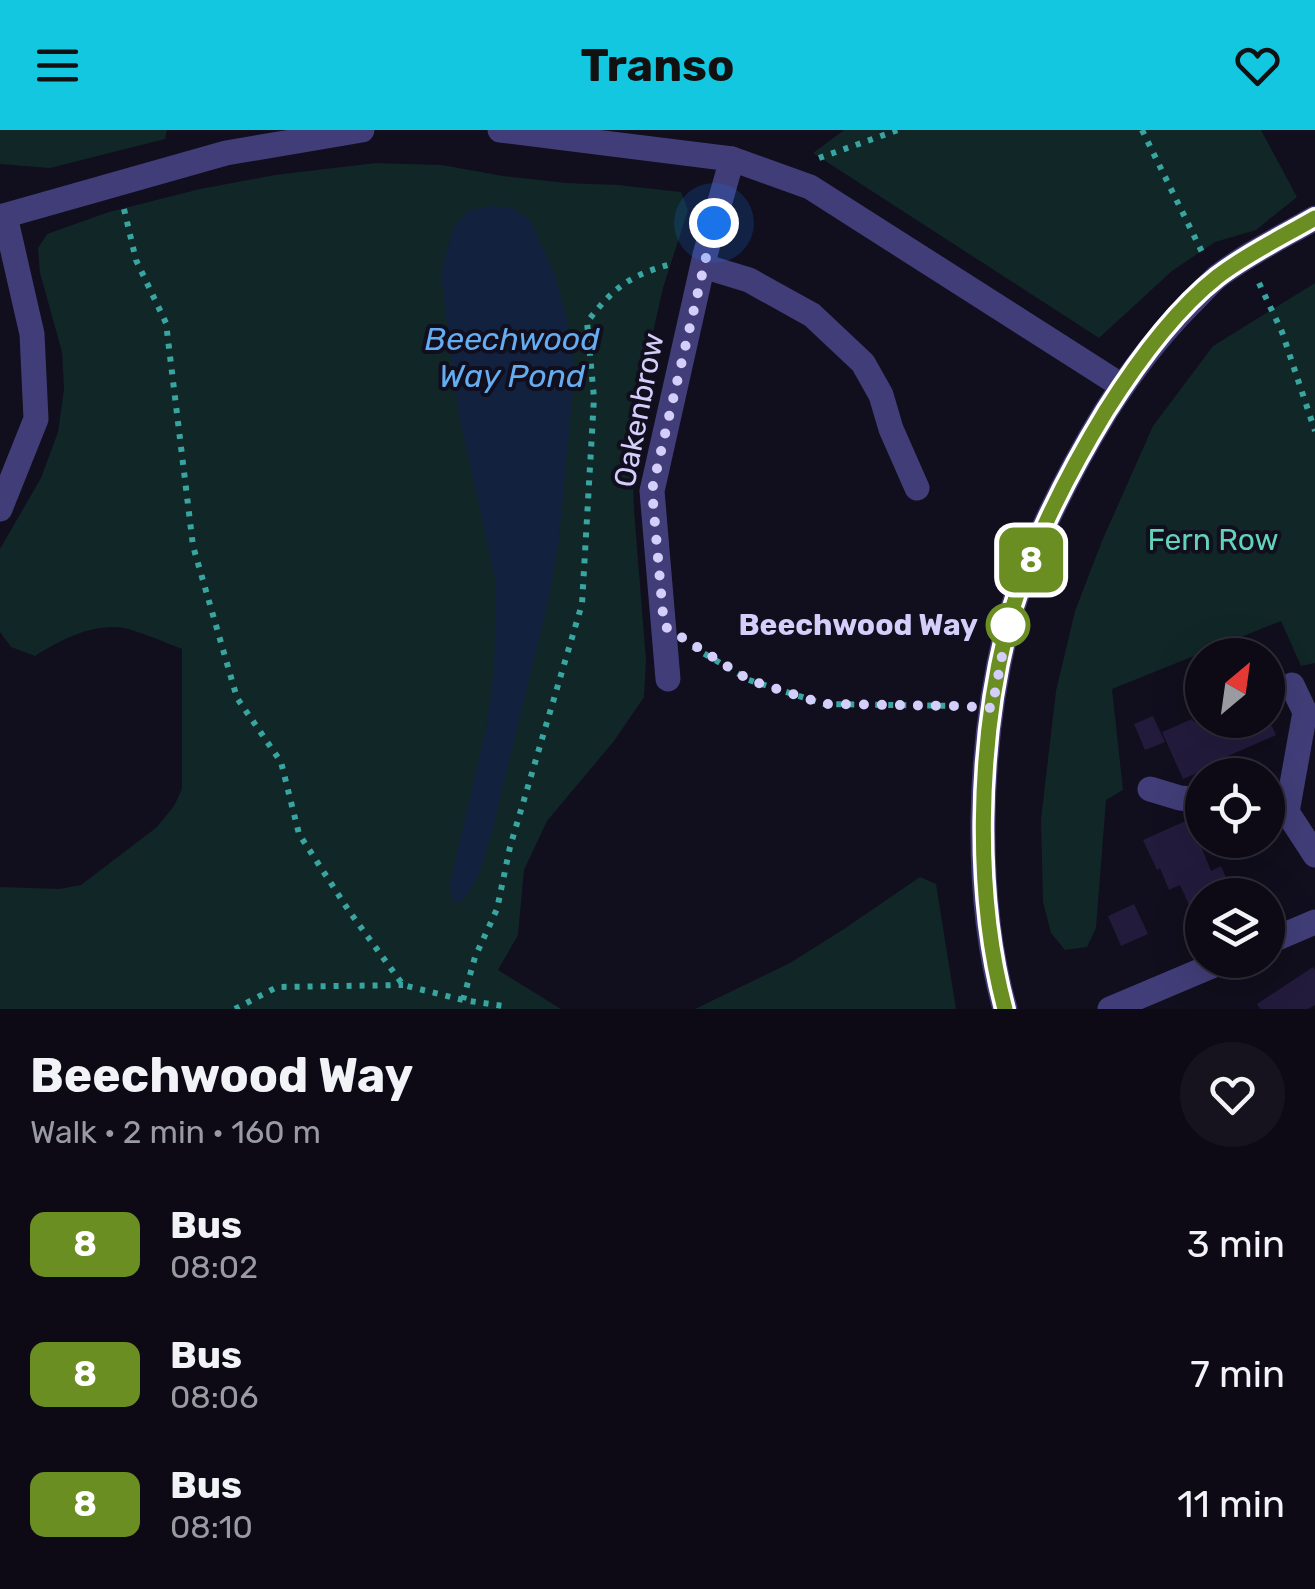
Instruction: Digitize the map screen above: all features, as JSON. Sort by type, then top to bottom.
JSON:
[{"type":"street","points":[[0,509],[36,420],[32,334],[2,216],[117,184],[223,141],[362,130]]},
{"type":"street","points":[[500,130],[577,135],[732,159],[776,173],[810,188],[1122,386]]},
{"type":"street","name":"Oakenbrow","points":[[668,680],[652,490],[704,261],[732,159]]},
{"type":"street","points":[[1006,1009],[997,979],[982,828],[992,708],[1007,630],[1035,548],[1083,450],[1160,334],[1215,279],[1315,218]]},
{"type":"street","points":[[704,261],[750,280],[812,315],[863,363],[881,395],[891,430],[917,488]]},
{"type":"street","points":[[1285,782],[1305,712],[1292,684]]},
{"type":"street","points":[[1150,789],[1185,798]]},
{"type":"street","points":[[1285,819],[1315,855]]},
{"type":"street","points":[[1285,935],[1315,922]]},
{"type":"street","points":[[1110,1009],[1185,977]]},
{"type":"path","points":[[776,173],[898,130]]},
{"type":"path","points":[[1142,130],[1202,252]]},
{"type":"path","points":[[117,184],[136,260],[166,323],[193,546],[237,698],[280,762],[298,834],[403,985]]},
{"type":"path","points":[[1247,257],[1282,332],[1315,431]]},
{"type":"path","points":[[463,1000],[475,957],[496,909],[510,847],[582,604],[594,398],[587,322],[611,292],[648,270],[704,261]]},
{"type":"path","points":[[664,626],[749,680],[824,704],[992,708]]},
{"type":"path","points":[[235,1009],[277,987],[403,985],[506,1009]]},
{"type":"green space","points":[[0,130],[167,130],[165,139],[50,168],[0,164]]},
{"type":"green space","points":[[844,130],[1261,130],[1297,197],[1256,230],[1215,242],[1172,271],[1099,338],[813,153]]},
{"type":"green space","points":[[376,163],[442,165],[503,176],[681,192],[688,210],[663,288],[639,394],[632,456],[646,660],[644,697],[614,741],[547,821],[524,870],[518,935],[498,970],[561,1009],[0,1009],[0,887],[59,889],[81,885],[157,827],[182,789],[182,649],[116,627],[67,638],[35,656],[11,647],[0,632],[0,549],[41,478],[58,432],[64,389],[62,352],[40,273],[38,248],[47,234],[109,212],[200,189]]},
{"type":"green space","name":"Fern Row","points":[[1315,283],[1315,663],[1301,666],[1281,621],[1239,638],[1185,638],[1185,660],[1112,689],[1123,790],[1106,800],[1096,928],[1087,947],[1065,950],[1051,933],[1043,902],[1041,819],[1056,691],[1075,611],[1153,426],[1213,346]]},
{"type":"green space","points":[[920,877],[936,884],[956,1009],[695,1009],[790,963]]},
{"type":"water","name":"Beechwood Way Pond","points":[[489,206],[512,208],[531,221],[555,276],[575,369],[550,594],[482,866],[471,890],[462,901],[452,903],[450,883],[487,724],[494,672],[496,583],[458,410],[441,273],[453,229],[468,211]]},
{"type":"building","points":[[1153,716],[1165,742],[1145,750],[1134,724]]},
{"type":"building","points":[[1185,722],[1185,738],[1269,738],[1223,758],[1185,758],[1183,779],[1162,732]]},
{"type":"building","points":[[1185,821],[1185,858],[1206,858],[1211,871],[1221,866],[1226,878],[1185,878],[1185,896],[1180,885],[1169,890],[1143,840]]},
{"type":"building","points":[[1134,904],[1148,934],[1121,946],[1108,916]]},
{"type":"building","points":[[1313,967],[1315,1005],[1308,1009],[1260,1009],[1257,1004]]},
{"type":"bus line","name":"8","points":[[1005,1009],[997,979],[982,828],[992,708],[1007,630],[1035,548],[1083,450],[1160,334],[1215,279],[1315,218]]},
{"type":"place","name":"Beechwood Way","points":[[1008,625]]},
{"type":"route","points":[[714,223],[652,490],[664,626],[749,680],[824,704],[992,708],[1008,625]]}]
